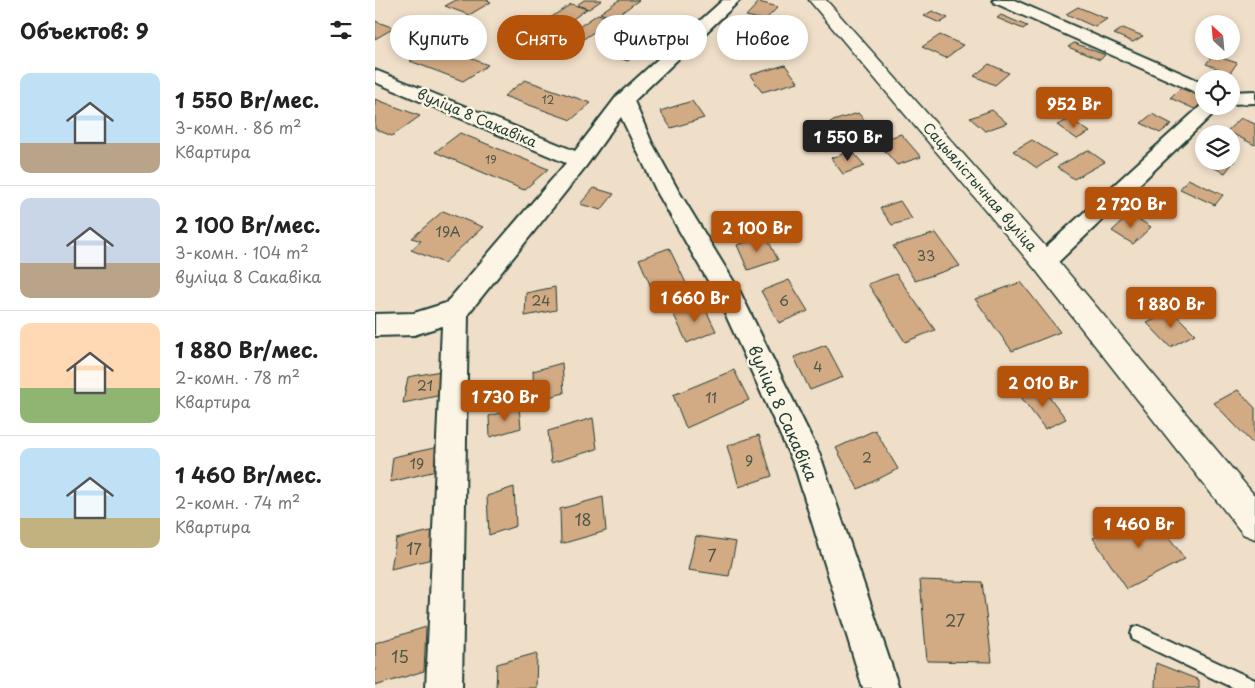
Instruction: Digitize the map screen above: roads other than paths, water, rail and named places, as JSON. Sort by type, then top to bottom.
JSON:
[{"type":"street","points":[[375,325],[414,324],[455,311],[579,161],[624,100],[732,0]]},
{"type":"street","name":"Сацыялістычная вуліца","points":[[817,0],[1044,262],[1255,522]]},
{"type":"street","points":[[1001,0],[1195,86]]},
{"type":"street","name":"вуліца 8 Сакавіка","points":[[375,75],[579,161]]},
{"type":"street","points":[[1240,98],[1255,97]]},
{"type":"street","name":"вуліца 8 Сакавіка","points":[[624,100],[642,143],[668,192],[730,298],[809,465],[881,688]]},
{"type":"street","name":"Сацыялістычная вуліца","points":[[1044,262],[1202,115]]},
{"type":"street","points":[[444,688],[455,311]]},
{"type":"lane","points":[[1139,634],[1252,688]]}]
